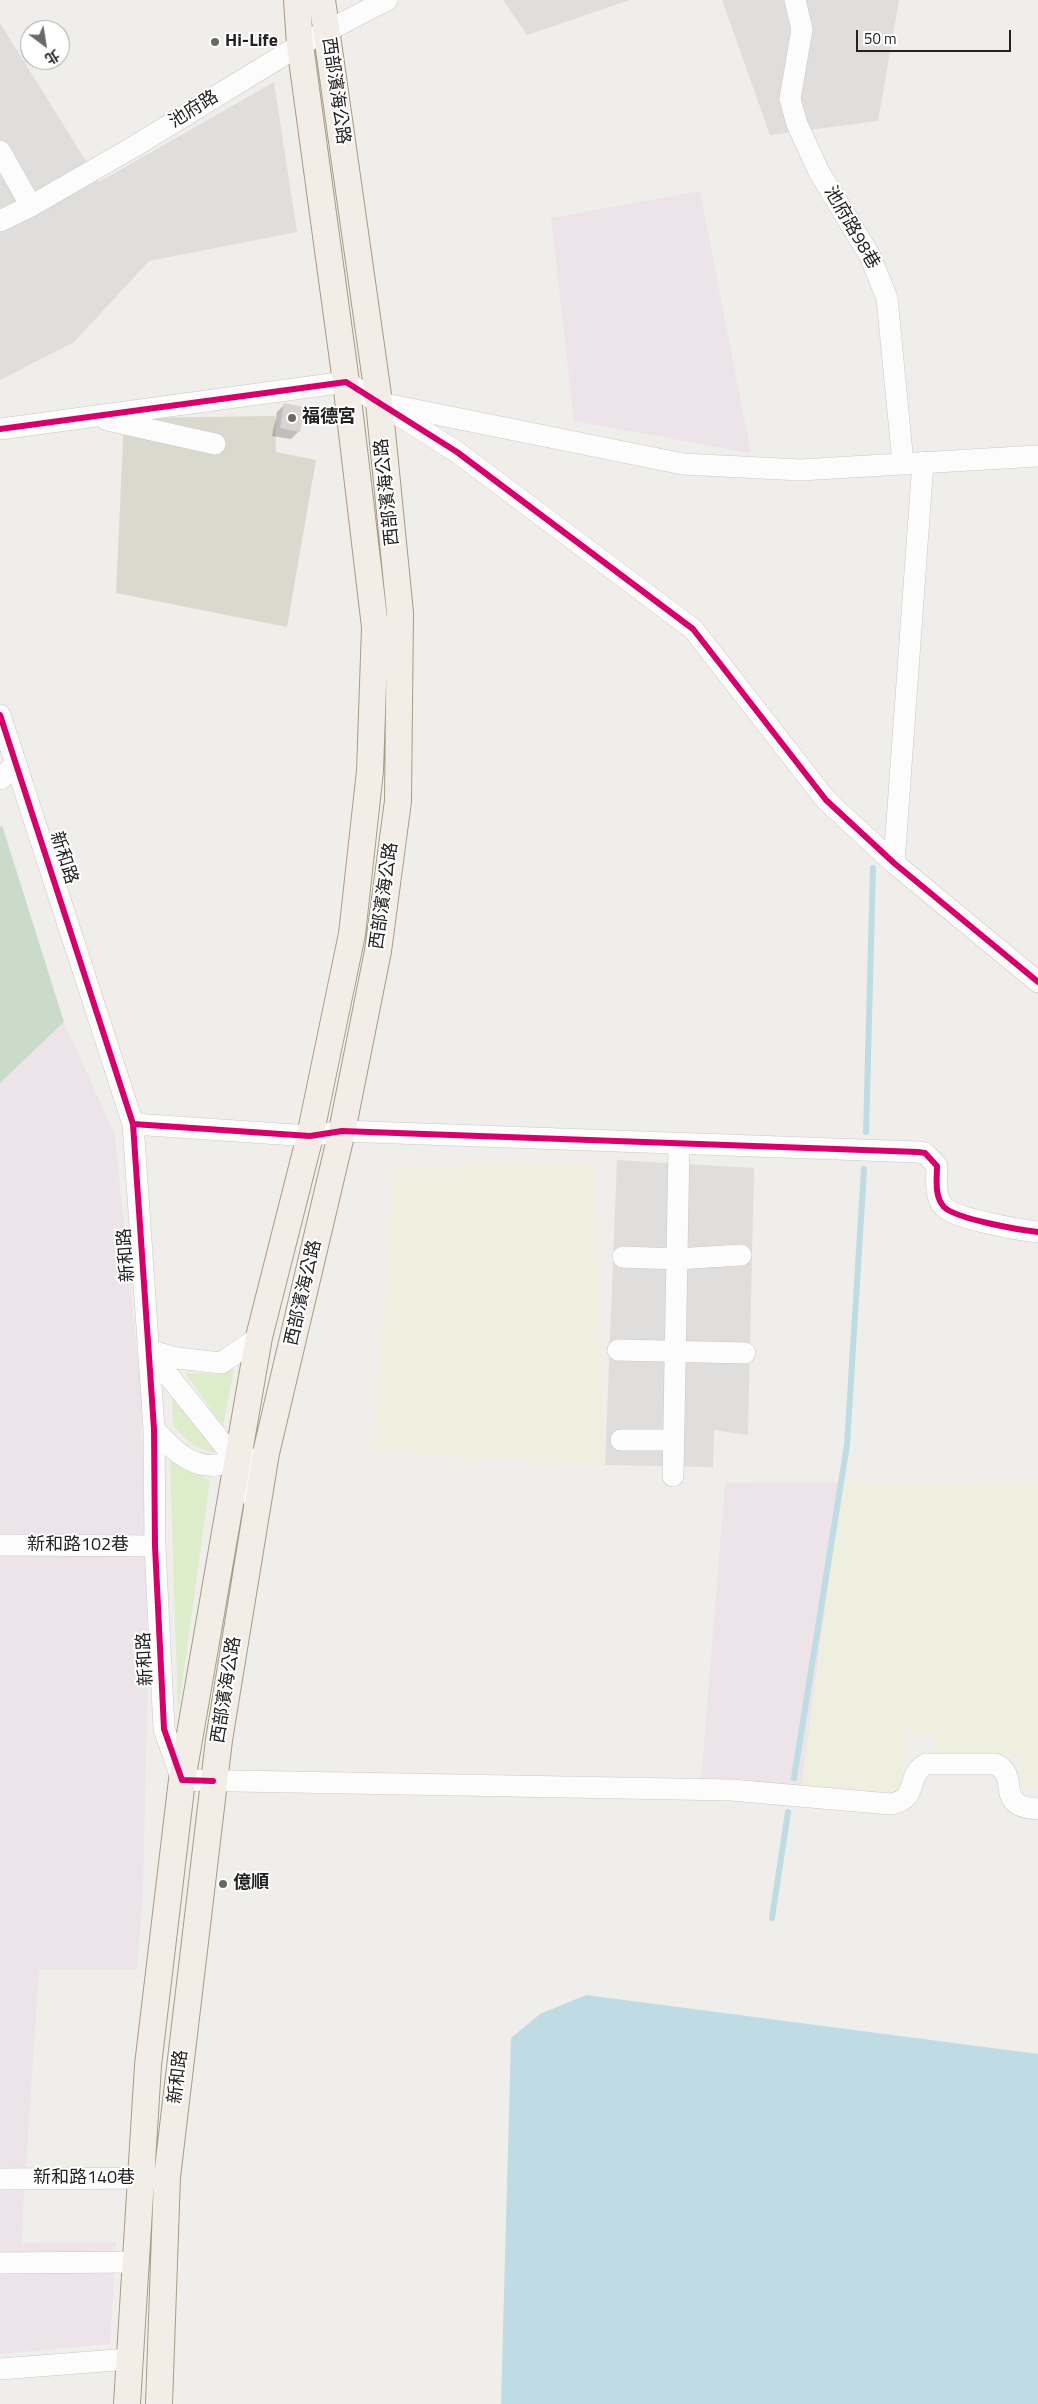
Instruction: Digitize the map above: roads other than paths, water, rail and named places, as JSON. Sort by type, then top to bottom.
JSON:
[{"type":"main road","name":"西部濱海公路","points":[[182,1780],[236,1460],[259,1337],[310,1136],[352,934],[370,771],[375,628],[346,382],[300,45],[297,0]]},
{"type":"main road","name":"西部濱海公路","points":[[213,1781],[266,1453],[342,1130],[378,951],[398,801],[400,613],[379,402],[322,0]]},
{"type":"main road","name":"新和路","points":[[127,2404],[134,2262],[148,2065],[182,1780]]},
{"type":"main road","name":"新和路","points":[[159,2404],[167,2177],[213,1781]]},
{"type":"street","name":"池府路","points":[[0,221],[32,206],[135,146],[300,45],[327,33],[388,0]]},
{"type":"street","name":"池府路98巷","points":[[795,0],[802,29],[790,99],[797,124],[819,172],[870,256],[887,298],[913,463],[894,862]]},
{"type":"street","points":[[0,151],[32,206]]},
{"type":"street","points":[[0,429],[346,382],[457,452],[693,629],[826,800],[894,862],[1038,982]]},
{"type":"street","points":[[379,402],[683,464],[800,470],[1038,456]]},
{"type":"street","points":[[92,416],[215,444]]},
{"type":"street","name":"新和路","points":[[0,715],[134,1124],[154,1429],[155,1546],[164,1729],[182,1780]]},
{"type":"street","points":[[0,779],[16,763]]},
{"type":"street","points":[[134,1124],[310,1136],[342,1130],[925,1153],[937,1166],[936,1191],[944,1206],[954,1213],[1020,1230],[1038,1232]]},
{"type":"street","points":[[673,1476],[680,1144]]},
{"type":"street","points":[[623,1257],[677,1259],[741,1255]]},
{"type":"street","points":[[148,1350],[177,1358],[221,1363],[259,1337]]},
{"type":"street","points":[[148,1350],[236,1460],[257,1507]]},
{"type":"street","points":[[618,1350],[676,1353],[745,1353]]},
{"type":"street","points":[[154,1429],[169,1446],[191,1460],[214,1466],[266,1453]]},
{"type":"street","points":[[621,1440],[673,1440]]},
{"type":"street","name":"新和路102巷","points":[[0,1545],[155,1546]]},
{"type":"street","points":[[182,1780],[731,1790],[890,1804],[904,1800],[910,1794],[916,1773],[926,1764],[995,1764],[1000,1766],[1007,1774],[1011,1796],[1016,1805],[1023,1808],[1038,1808]]},
{"type":"street","name":"新和路140巷","points":[[0,2179],[167,2177]]},
{"type":"street","points":[[0,2263],[134,2262]]},
{"type":"street","points":[[0,2369],[129,2359]]},
{"type":"water","points":[[586,1995],[1038,2054],[1038,2404],[501,2404],[511,2038],[540,2014]]},
{"type":"waterway","points":[[866,1132],[873,868]]},
{"type":"waterway","points":[[794,1778],[847,1445],[864,1169]]},
{"type":"waterway","points":[[772,1918],[788,1812]]},
{"type":"place","name":"Hi-Life","points":[[215,42]]},
{"type":"place","name":"福德宮","points":[[292,418]]},
{"type":"place","name":"億順","points":[[223,1884]]}]
